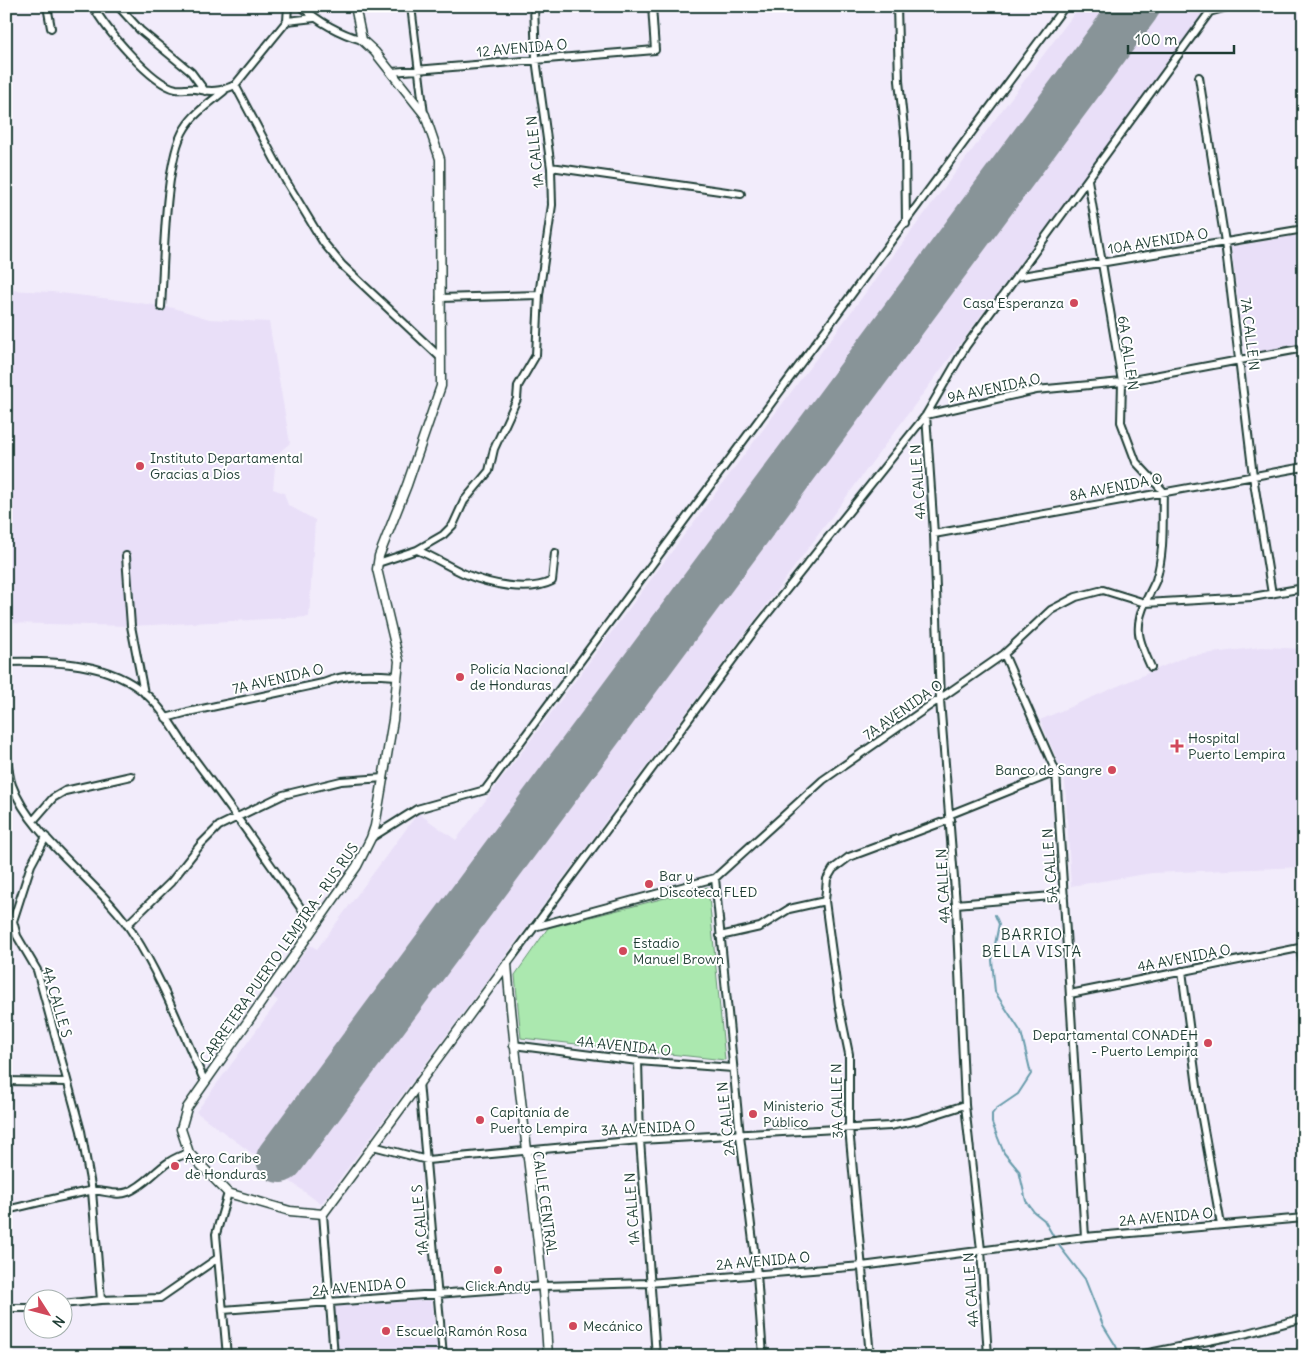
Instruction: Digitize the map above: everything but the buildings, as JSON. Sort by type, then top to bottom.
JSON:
[{"type":"street","points":[[48,6],[51,28]]},
{"type":"street","points":[[93,6],[133,58],[151,76],[163,84],[177,90],[193,88],[206,92],[224,91]]},
{"type":"street","points":[[118,6],[140,30],[191,72],[206,92]]},
{"type":"street","points":[[160,307],[170,185],[178,143],[185,128],[224,91],[236,85],[287,21],[288,6]]},
{"type":"street","points":[[301,6],[314,18],[337,33],[362,40],[355,6]]},
{"type":"street","points":[[411,6],[424,115]]},
{"type":"street","name":"1A CALLE N","points":[[378,563],[418,550],[443,536],[453,526],[464,501],[488,471],[494,449],[517,399],[518,386],[536,355],[539,295],[552,205],[551,167],[536,59],[534,6]]},
{"type":"street","name":"12 AVENIDA O","points":[[392,72],[656,50],[652,6]]},
{"type":"street","points":[[897,6],[899,80],[905,138],[906,224]]},
{"type":"street","points":[[371,838],[417,809],[485,790],[906,224],[1065,6]]},
{"type":"street","points":[[334,1356],[323,1214],[760,623],[926,415],[966,346],[1214,6]]},
{"type":"street","points":[[1210,12],[1232,6]]},
{"type":"street","points":[[287,21],[314,18]]},
{"type":"street","name":"CARRETERA PUERTO LEMPIRA - RUS RUS","points":[[323,1214],[290,1211],[228,1193],[189,1153],[181,1133],[181,1125],[187,1108],[357,866],[371,838],[384,778],[399,661],[397,647],[378,579],[378,563],[441,386],[440,159],[424,115],[392,72],[362,40]]},
{"type":"street","name":"7A CALLE N","points":[[1199,77],[1225,242],[1241,362],[1253,476],[1272,594]]},
{"type":"street","points":[[236,85],[286,181],[323,242],[342,266],[440,357]]},
{"type":"street","points":[[551,167],[741,194]]},
{"type":"street","name":"6A CALLE N","points":[[1088,180],[1122,382],[1121,422],[1125,438],[1136,462],[1163,491]]},
{"type":"street","name":"10A AVENIDA O","points":[[1016,277],[1304,229]]},
{"type":"street","points":[[440,298],[539,295]]},
{"type":"street","name":"9A AVENIDA O","points":[[926,415],[1036,390],[1122,382],[1241,362],[1304,348]]},
{"type":"street","name":"4A CALLE N","points":[[926,415],[934,534],[940,700],[951,816],[956,904],[965,1105],[982,1250],[988,1356]]},
{"type":"street","name":"8A AVENIDA O","points":[[934,534],[1163,491],[1304,467]]},
{"type":"street","points":[[1150,667],[1138,640],[1138,624],[1156,580],[1162,545],[1163,491]]},
{"type":"street","points":[[418,550],[465,574],[510,585],[540,587],[552,582],[555,553]]},
{"type":"street","points":[[126,556],[131,626],[144,693]]},
{"type":"street","name":"7A AVENIDA O","points":[[534,927],[715,878],[824,780],[1004,654],[1051,610],[1076,596],[1103,590],[1145,603],[1252,597],[1304,588]]},
{"type":"street","name":"5A CALLE N","points":[[1004,654],[1056,772],[1085,1237]]},
{"type":"street","points":[[6,662],[36,661],[82,665],[109,674],[144,693],[166,718],[314,927]]},
{"type":"street","name":"7A AVENIDA O","points":[[166,718],[323,683],[338,677],[368,673],[397,676]]},
{"type":"street","points":[[6,748],[9,785],[46,837],[127,925],[154,970],[205,1082]]},
{"type":"street","points":[[951,816],[1056,772]]},
{"type":"street","points":[[33,821],[54,798],[65,791],[131,776]]},
{"type":"street","points":[[127,925],[171,882],[201,844],[219,826],[283,795],[341,780],[384,778]]},
{"type":"street","name":"3A CALLE N","points":[[870,1356],[849,1128],[849,1054],[839,1006],[825,901],[827,879],[833,869],[849,857],[951,816]]},
{"type":"street","name":"4A CALLE S","points":[[46,837],[31,866],[10,921],[37,970],[82,1131],[92,1191],[101,1300]]},
{"type":"street","name":"2A CALLE N","points":[[715,878],[764,1356]]},
{"type":"street","points":[[956,904],[1064,895]]},
{"type":"street","points":[[720,936],[760,927],[789,909],[825,901]]},
{"type":"street","points":[[1302,947],[1304,968]]},
{"type":"street","name":"4A AVENIDA O","points":[[1070,994],[1302,947]]},
{"type":"street","name":"CALLE CENTRAL","points":[[507,964],[513,1045],[544,1286],[548,1356]]},
{"type":"street","points":[[1182,971],[1199,1102],[1221,1225]]},
{"type":"street","name":"4A AVENIDA O","points":[[513,1045],[638,1061],[733,1068]]},
{"type":"street","name":"1A CALLE N","points":[[638,1061],[640,1140],[649,1283],[656,1356]]},
{"type":"street","points":[[6,1081],[67,1082]]},
{"type":"street","name":"1A CALLE S","points":[[419,1082],[443,1356]]},
{"type":"street","name":"3A AVENIDA O","points":[[372,1146],[427,1160],[640,1140],[866,1128],[918,1120],[965,1105]]},
{"type":"street","points":[[6,1210],[92,1191],[115,1194],[126,1193],[137,1187],[170,1159],[189,1153]]},
{"type":"street","points":[[227,1356],[216,1234],[228,1193]]},
{"type":"street","name":"2A AVENIDA O","points":[[223,1310],[544,1286],[649,1283],[862,1266],[1085,1237],[1304,1218]]},
{"type":"street","points":[[72,1303],[160,1298],[218,1258]]},
{"type":"street","points":[[6,1308],[22,1308]]},
{"type":"street","points":[[1134,1356],[1248,1333],[1304,1318]]},
{"type":"shaded area","points":[[1080,6],[1211,6],[321,1204],[196,1112],[278,1001],[272,996],[310,945],[317,949],[418,813],[456,840]]},
{"type":"shaded area","points":[[1304,234],[1304,343],[1246,356],[1231,247]]},
{"type":"shaded area","name":"Instituto Departamental Gracias a Dios","points":[[6,290],[52,292],[119,300],[174,308],[209,319],[269,322],[290,443],[276,455],[273,489],[284,493],[288,505],[315,520],[309,617],[131,626],[6,623]]},
{"type":"shaded area","name":"Hospital Puerto Lempira","points":[[1262,647],[1304,649],[1304,867],[1152,873],[1071,886],[1065,781],[1068,772],[1062,771],[1040,720],[1187,656]]},
{"type":"shaded area","name":"Escuela Ramón Rosa","points":[[431,1300],[439,1356],[338,1356],[334,1306]]},
{"type":"green space","name":"Estadio Manuel Brown","points":[[708,887],[725,1060],[521,1038],[515,975],[548,928]]},
{"type":"waterway","points":[[995,915],[999,924],[992,960],[995,992],[1021,1032],[1031,1074],[1018,1094],[996,1109],[992,1114],[992,1123],[1004,1153],[1019,1171],[1026,1201],[1034,1212],[1044,1220],[1055,1239]]},
{"type":"waterway","points":[[1057,1243],[1085,1279],[1103,1325],[1120,1356]]},
{"type":"runway","points":[[280,1159],[1136,6]]},
{"type":"place","name":"Casa Esperanza","points":[[1074,303]]},
{"type":"place","name":"Instituto Departamental Gracias a Dios","points":[[140,466]]},
{"type":"place","name":"Policía Nacional de Honduras","points":[[460,677]]},
{"type":"place","name":"Hospital Puerto Lempira","points":[[1177,746]]},
{"type":"place","name":"Banco de Sangre","points":[[1112,770]]},
{"type":"place","name":"Bar y Discoteca FLED","points":[[649,884]]},
{"type":"place","name":"Estadio Manuel Brown","points":[[623,951]]},
{"type":"place","name":"Departamental CONADEH - Puerto Lempira","points":[[1208,1043]]},
{"type":"place","name":"Ministerio Público","points":[[753,1114]]},
{"type":"place","name":"Capitanía de Puerto Lempira","points":[[480,1120]]},
{"type":"place","name":"Aero Caribe de Honduras","points":[[175,1166]]},
{"type":"place","name":"Click.Andy","points":[[498,1270]]},
{"type":"place","name":"Mecánico","points":[[573,1326]]},
{"type":"place","name":"Escuela Ramón Rosa","points":[[386,1331]]},
{"type":"district","name":"BARRIO BELLA VISTA","points":[[1032,942]]}]
